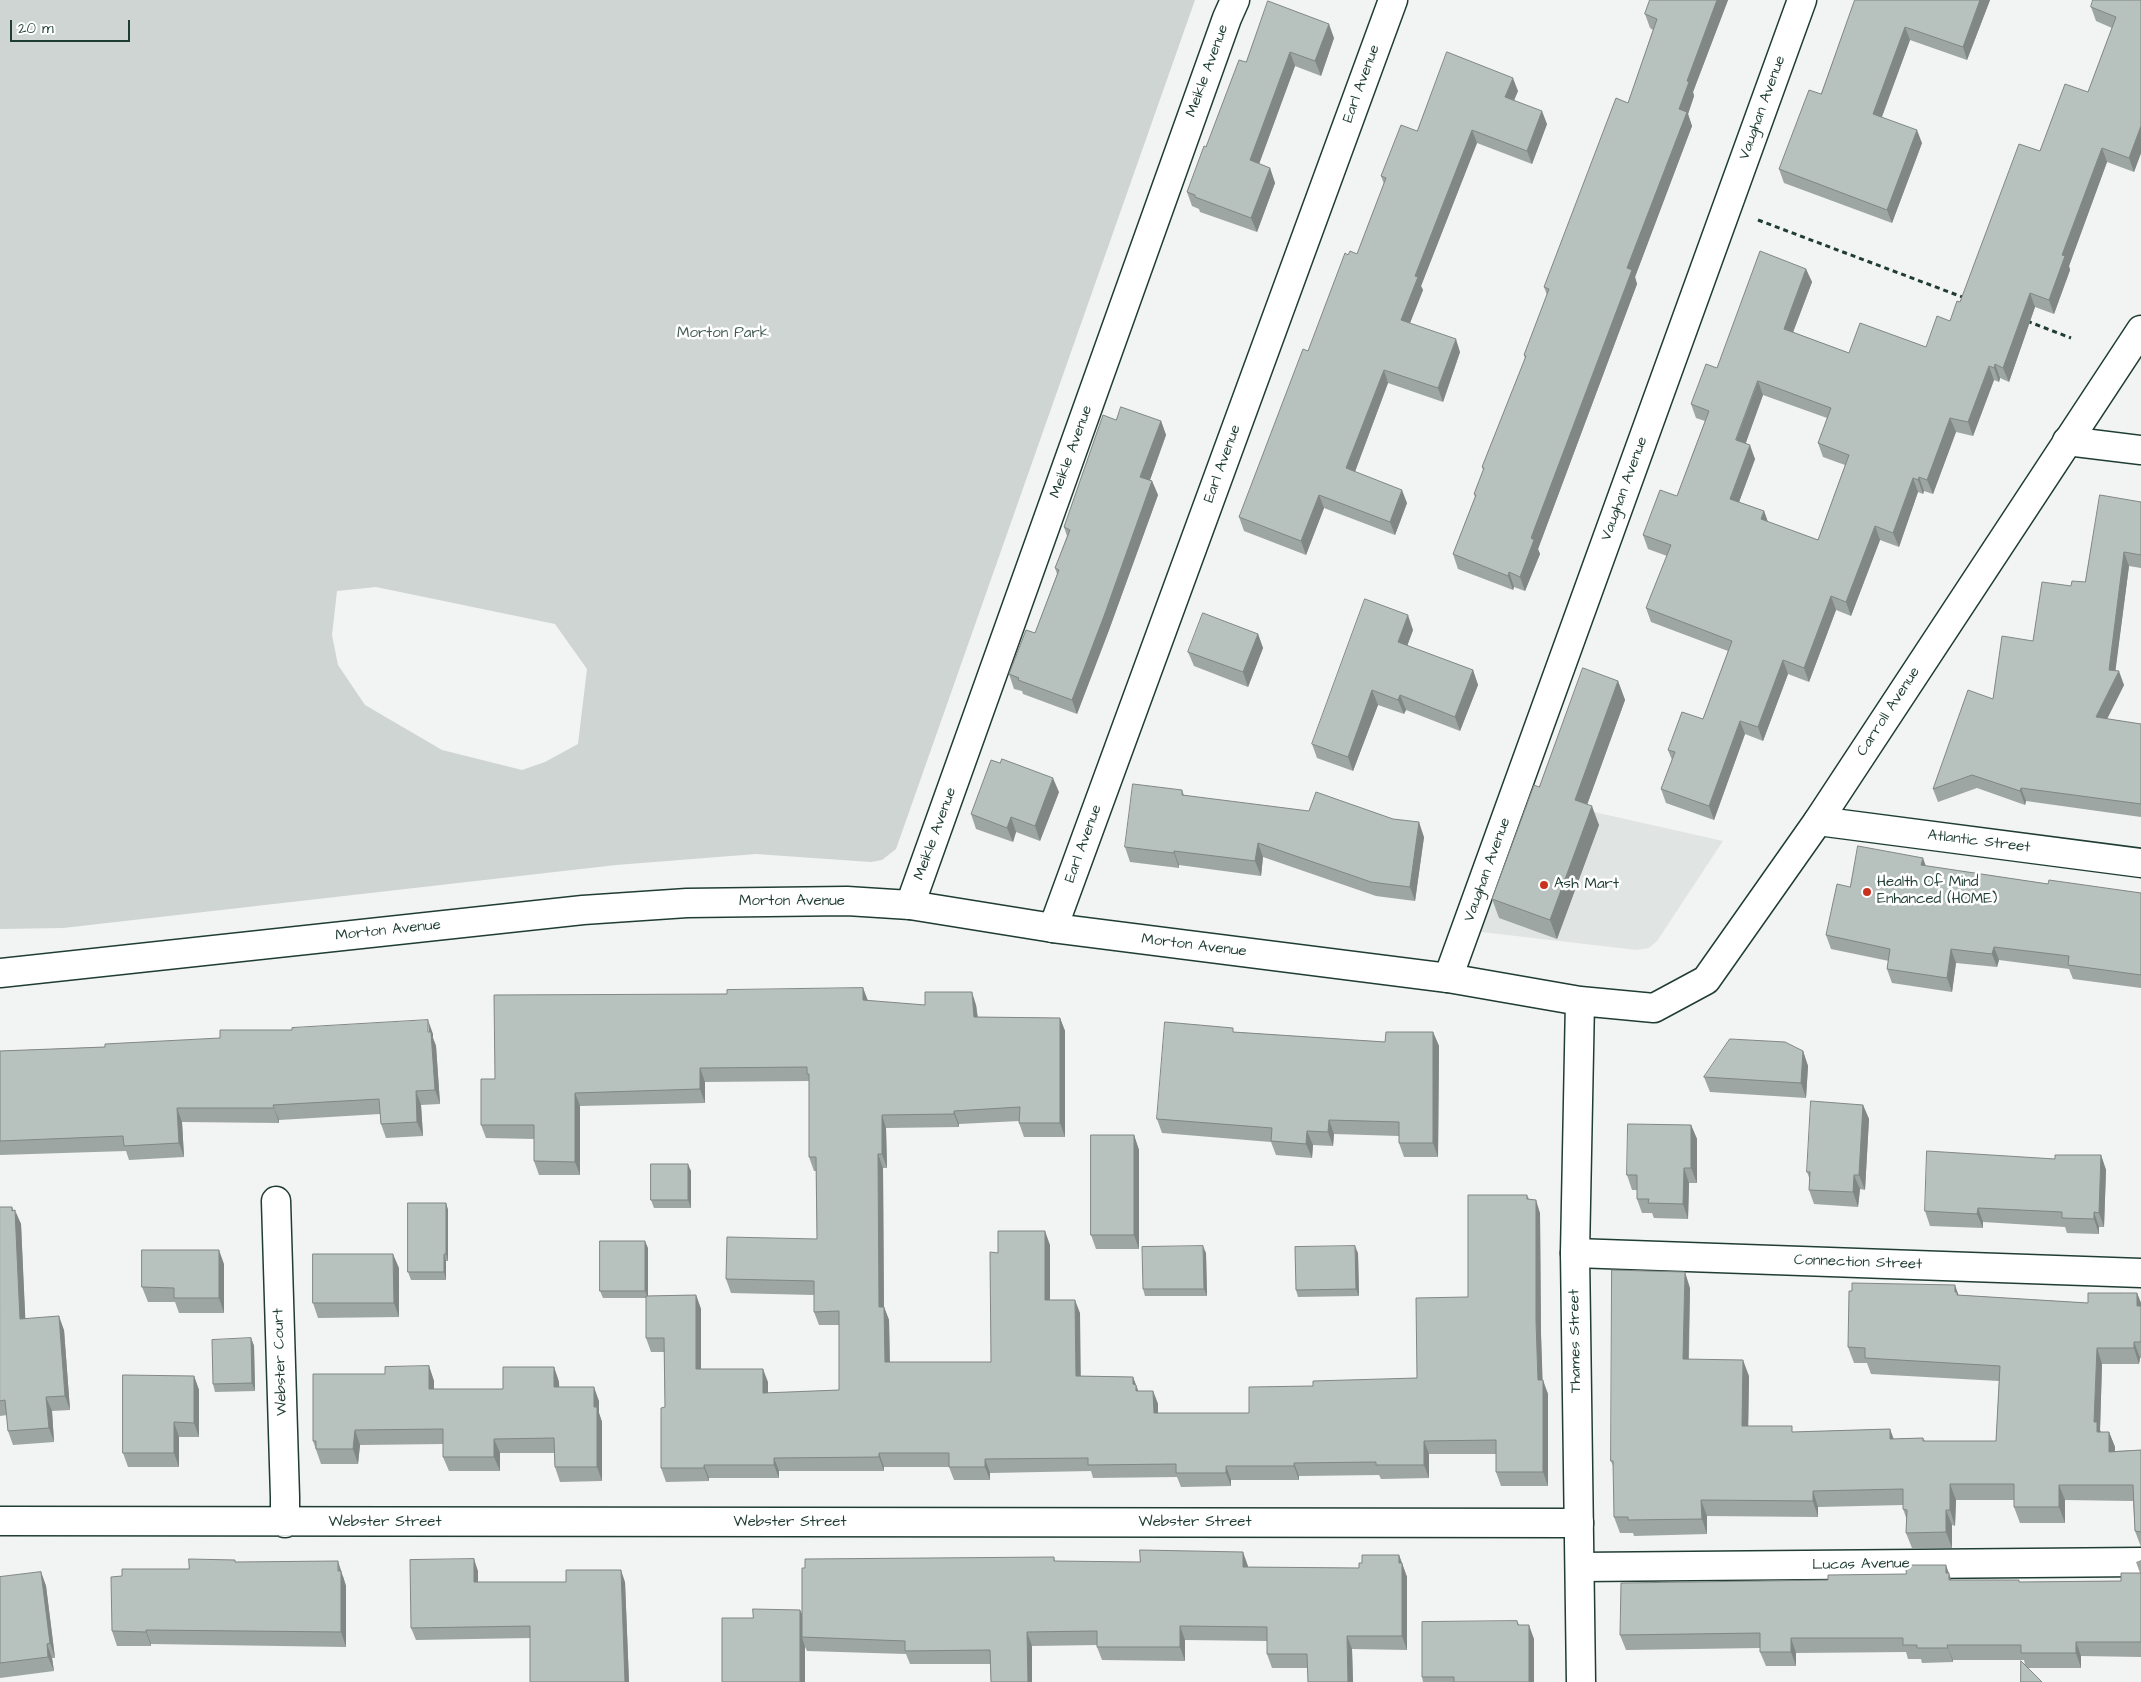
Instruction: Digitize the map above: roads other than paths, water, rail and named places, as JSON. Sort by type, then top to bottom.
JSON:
[{"type":"street","name":"Meikle Avenue","points":[[910,906],[1223,28],[1235,0]]},
{"type":"street","name":"Earl Avenue","points":[[1053,928],[1393,0]]},
{"type":"street","name":"Vaughan Avenue","points":[[1448,978],[1802,0]]},
{"type":"street","name":"Carroll Avenue","points":[[1580,1001],[1654,1008],[1706,980],[1818,821],[2066,441],[2141,330]]},
{"type":"street","points":[[2066,441],[2141,450]]},
{"type":"street","name":"Atlantic Street","points":[[1818,821],[2141,863]]},
{"type":"street","name":"Morton Avenue","points":[[0,973],[593,909],[687,903],[847,901],[910,906],[1053,928],[1448,978],[1580,1001]]},
{"type":"street","name":"Thames Street","points":[[1580,1001],[1575,1253],[1581,1682]]},
{"type":"street","name":"Webster Court","points":[[276,1201],[285,1497],[284,1523]]},
{"type":"street","name":"Connection Street","points":[[1575,1253],[2141,1273]]},
{"type":"street","name":"Webster Street","points":[[0,1522],[1579,1523]]},
{"type":"street","name":"Lucas Avenue","points":[[1580,1567],[2141,1562]]},
{"type":"place","name":"Ash Mart","points":[[1544,885]]},
{"type":"place","name":"Health Of Mind Enhanced (HOME)","points":[[1867,892]]},
{"type":"park label","name":"Morton Park","points":[[723,334]]}]
